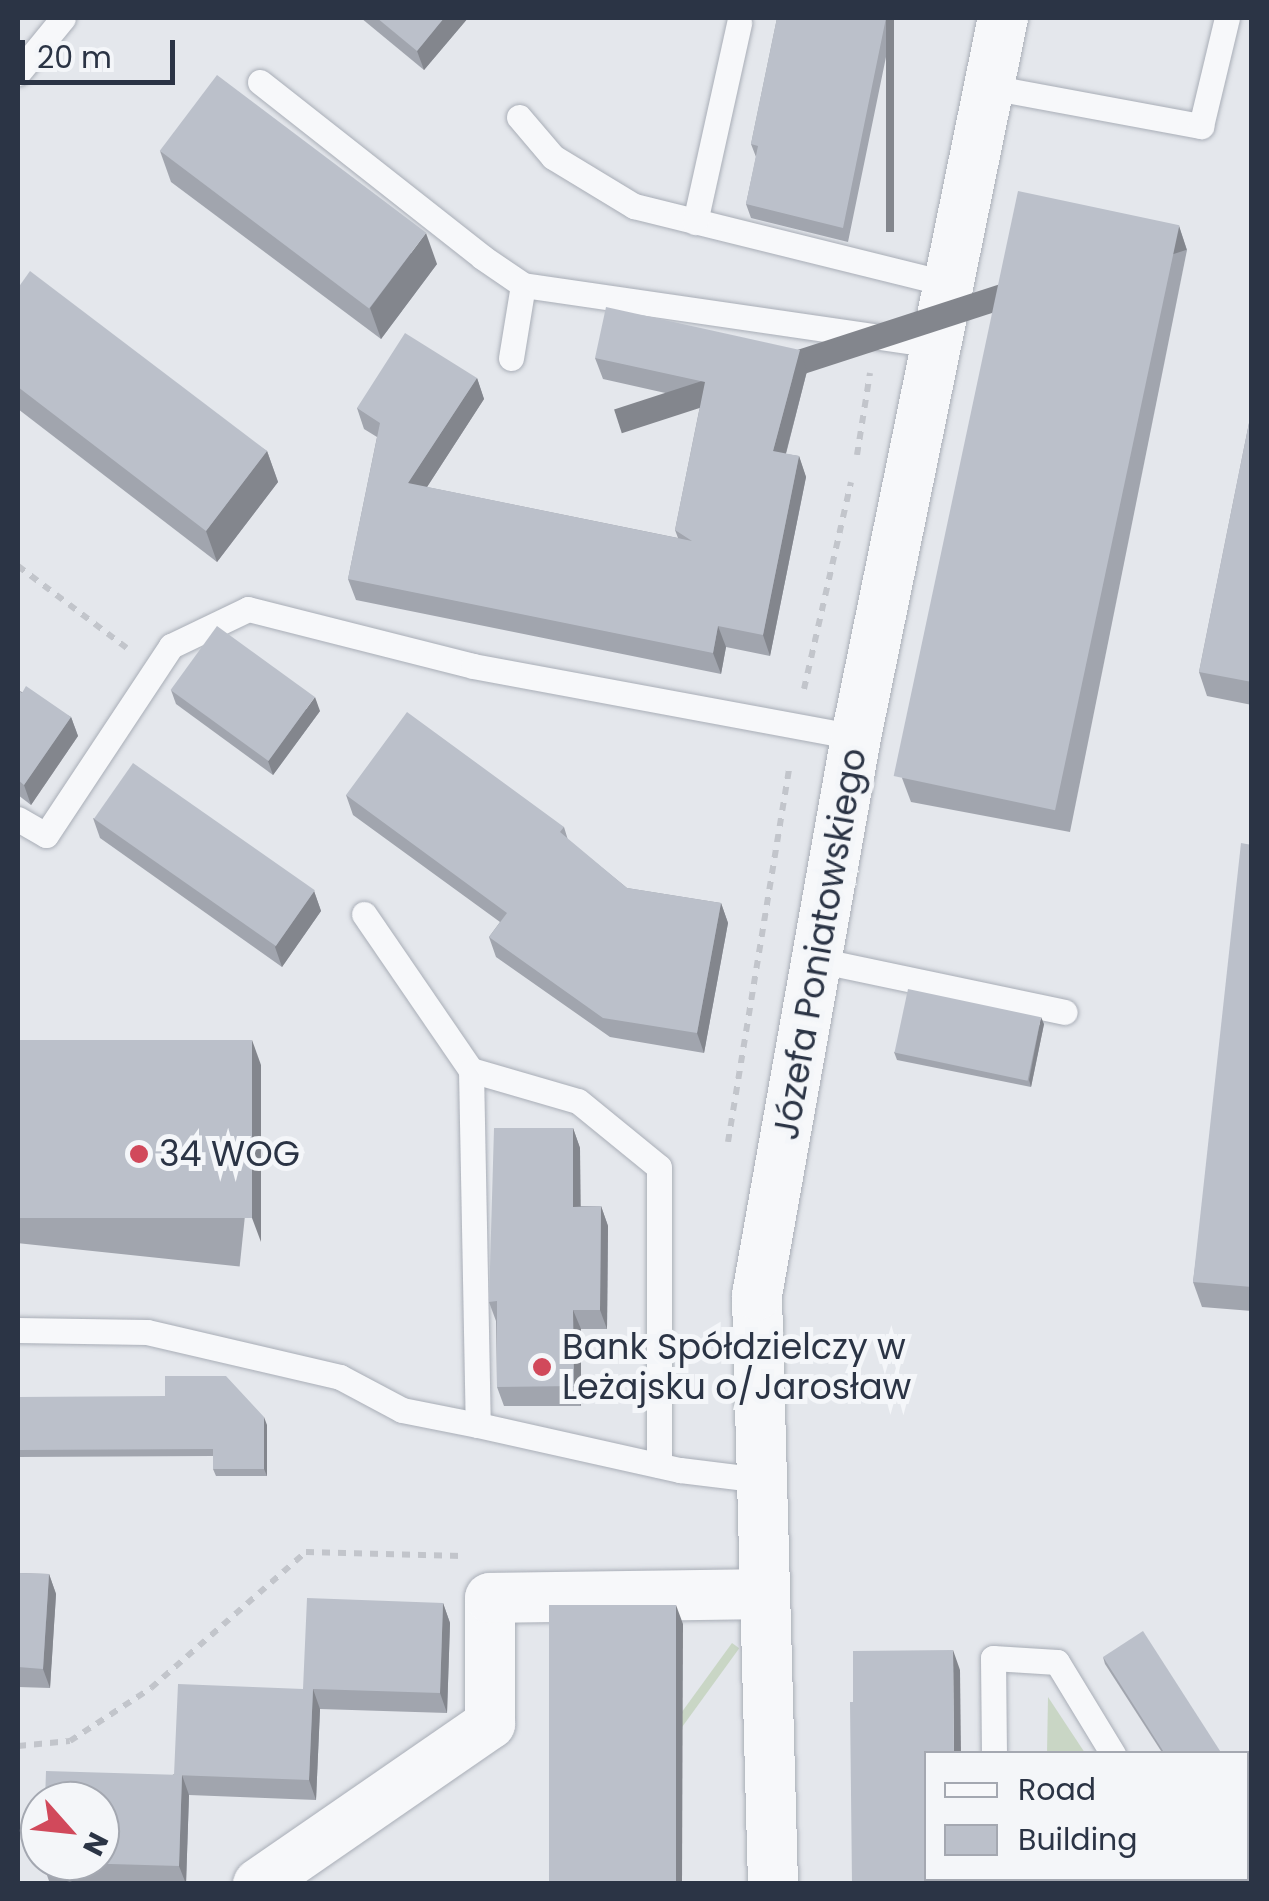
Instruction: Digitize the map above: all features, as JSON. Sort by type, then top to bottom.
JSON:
[{"type":"street","name":"Józefa Poniatowskiego","points":[[772,1884],[757,1295],[856,737],[1004,18]]},
{"type":"street","points":[[258,1884],[490,1724],[490,1598],[764,1594]]},
{"type":"lane","points":[[18,73],[64,18]]},
{"type":"lane","points":[[990,87],[1201,126],[1227,18]]},
{"type":"lane","points":[[695,222],[739,23]]},
{"type":"lane","points":[[260,82],[482,257],[523,284],[936,345]]},
{"type":"lane","points":[[519,117],[553,156],[634,206],[949,284]]},
{"type":"lane","points":[[511,358],[523,284]]},
{"type":"lane","points":[[18,820],[46,835],[171,646],[248,609],[473,666],[856,737]]},
{"type":"lane","points":[[364,914],[471,1070],[478,1425]]},
{"type":"lane","points":[[818,960],[1065,1012]]},
{"type":"lane","points":[[471,1070],[578,1101],[658,1167],[659,1466]]},
{"type":"lane","points":[[18,1330],[147,1332],[340,1377],[402,1410],[659,1466],[762,1480]]},
{"type":"lane","points":[[994,1751],[993,1658],[1057,1662],[1111,1751]]},
{"type":"path","points":[[18,566],[156,669]]},
{"type":"path","points":[[18,1746],[70,1741],[151,1688],[306,1552],[477,1556],[490,1598]]},
{"type":"green space","points":[[732,1643],[739,1648],[598,1842],[591,1837]]},
{"type":"green space","points":[[1048,1697],[1084,1751],[1047,1751]]},
{"type":"green space","points":[[1047,1881],[1168,1881],[1168,1884]]},
{"type":"building","points":[[377,18],[444,18],[417,51]]},
{"type":"building","points":[[777,18],[886,18],[843,228],[746,204],[758,146],[751,144]]},
{"type":"building","points":[[217,75],[426,233],[369,309],[160,151]]},
{"type":"building","points":[[1018,191],[1179,225],[1055,810],[894,776]]},
{"type":"building","points":[[30,271],[267,451],[206,531],[18,387],[18,288]]},
{"type":"building","points":[[606,307],[800,350],[773,451],[799,456],[763,635],[718,626],[713,653],[348,579],[380,423],[357,408],[405,333],[477,378],[408,483],[692,541],[675,530],[705,382],[595,358]]},
{"type":"building","points":[[1252,408],[1252,682],[1199,672]]},
{"type":"building","points":[[217,626],[315,697],[268,761],[171,690]]},
{"type":"building","points":[[26,686],[71,717],[24,785],[18,780],[18,690],[22,693]]},
{"type":"building","points":[[407,712],[564,827],[560,832],[627,888],[721,903],[697,1033],[603,1018],[489,937],[507,913],[346,795]]},
{"type":"building","points":[[133,763],[315,890],[276,946],[94,819]]},
{"type":"building","points":[[1241,843],[1252,845],[1252,1287],[1193,1282]]},
{"type":"building","points":[[908,989],[1041,1017],[1028,1081],[894,1053]]},
{"type":"building","name":"34 WOG","points":[[18,1040],[252,1040],[252,1218],[18,1218]]},
{"type":"building","points":[[494,1128],[573,1128],[573,1207],[601,1206],[600,1310],[573,1310],[574,1386],[497,1387],[497,1301],[489,1302]]},
{"type":"building","points":[[165,1376],[226,1376],[264,1417],[264,1469],[213,1469],[213,1449],[18,1450],[18,1397],[165,1396]]},
{"type":"building","points":[[18,1573],[49,1574],[43,1669],[18,1667]]},
{"type":"building","points":[[307,1598],[443,1603],[440,1693],[313,1689],[309,1780],[174,1775],[178,1684],[303,1689]]},
{"type":"building","points":[[549,1605],[676,1605],[676,1884],[549,1884]]},
{"type":"building","points":[[1143,1631],[1220,1751],[1163,1751],[1103,1657]]},
{"type":"building","points":[[953,1650],[954,1751],[924,1751],[924,1881],[955,1884],[852,1884],[853,1651]]},
{"type":"building","points":[[46,1771],[182,1775],[179,1866],[120,1864],[120,1781],[46,1781]]},
{"type":"building","points":[[1249,1796],[1252,1884],[1246,1881]]},
{"type":"place","name":"34 WOG","points":[[139,1154]]},
{"type":"place","name":"Bank Spółdzielczy w Leżajsku o/Jarosław","points":[[542,1367]]}]
